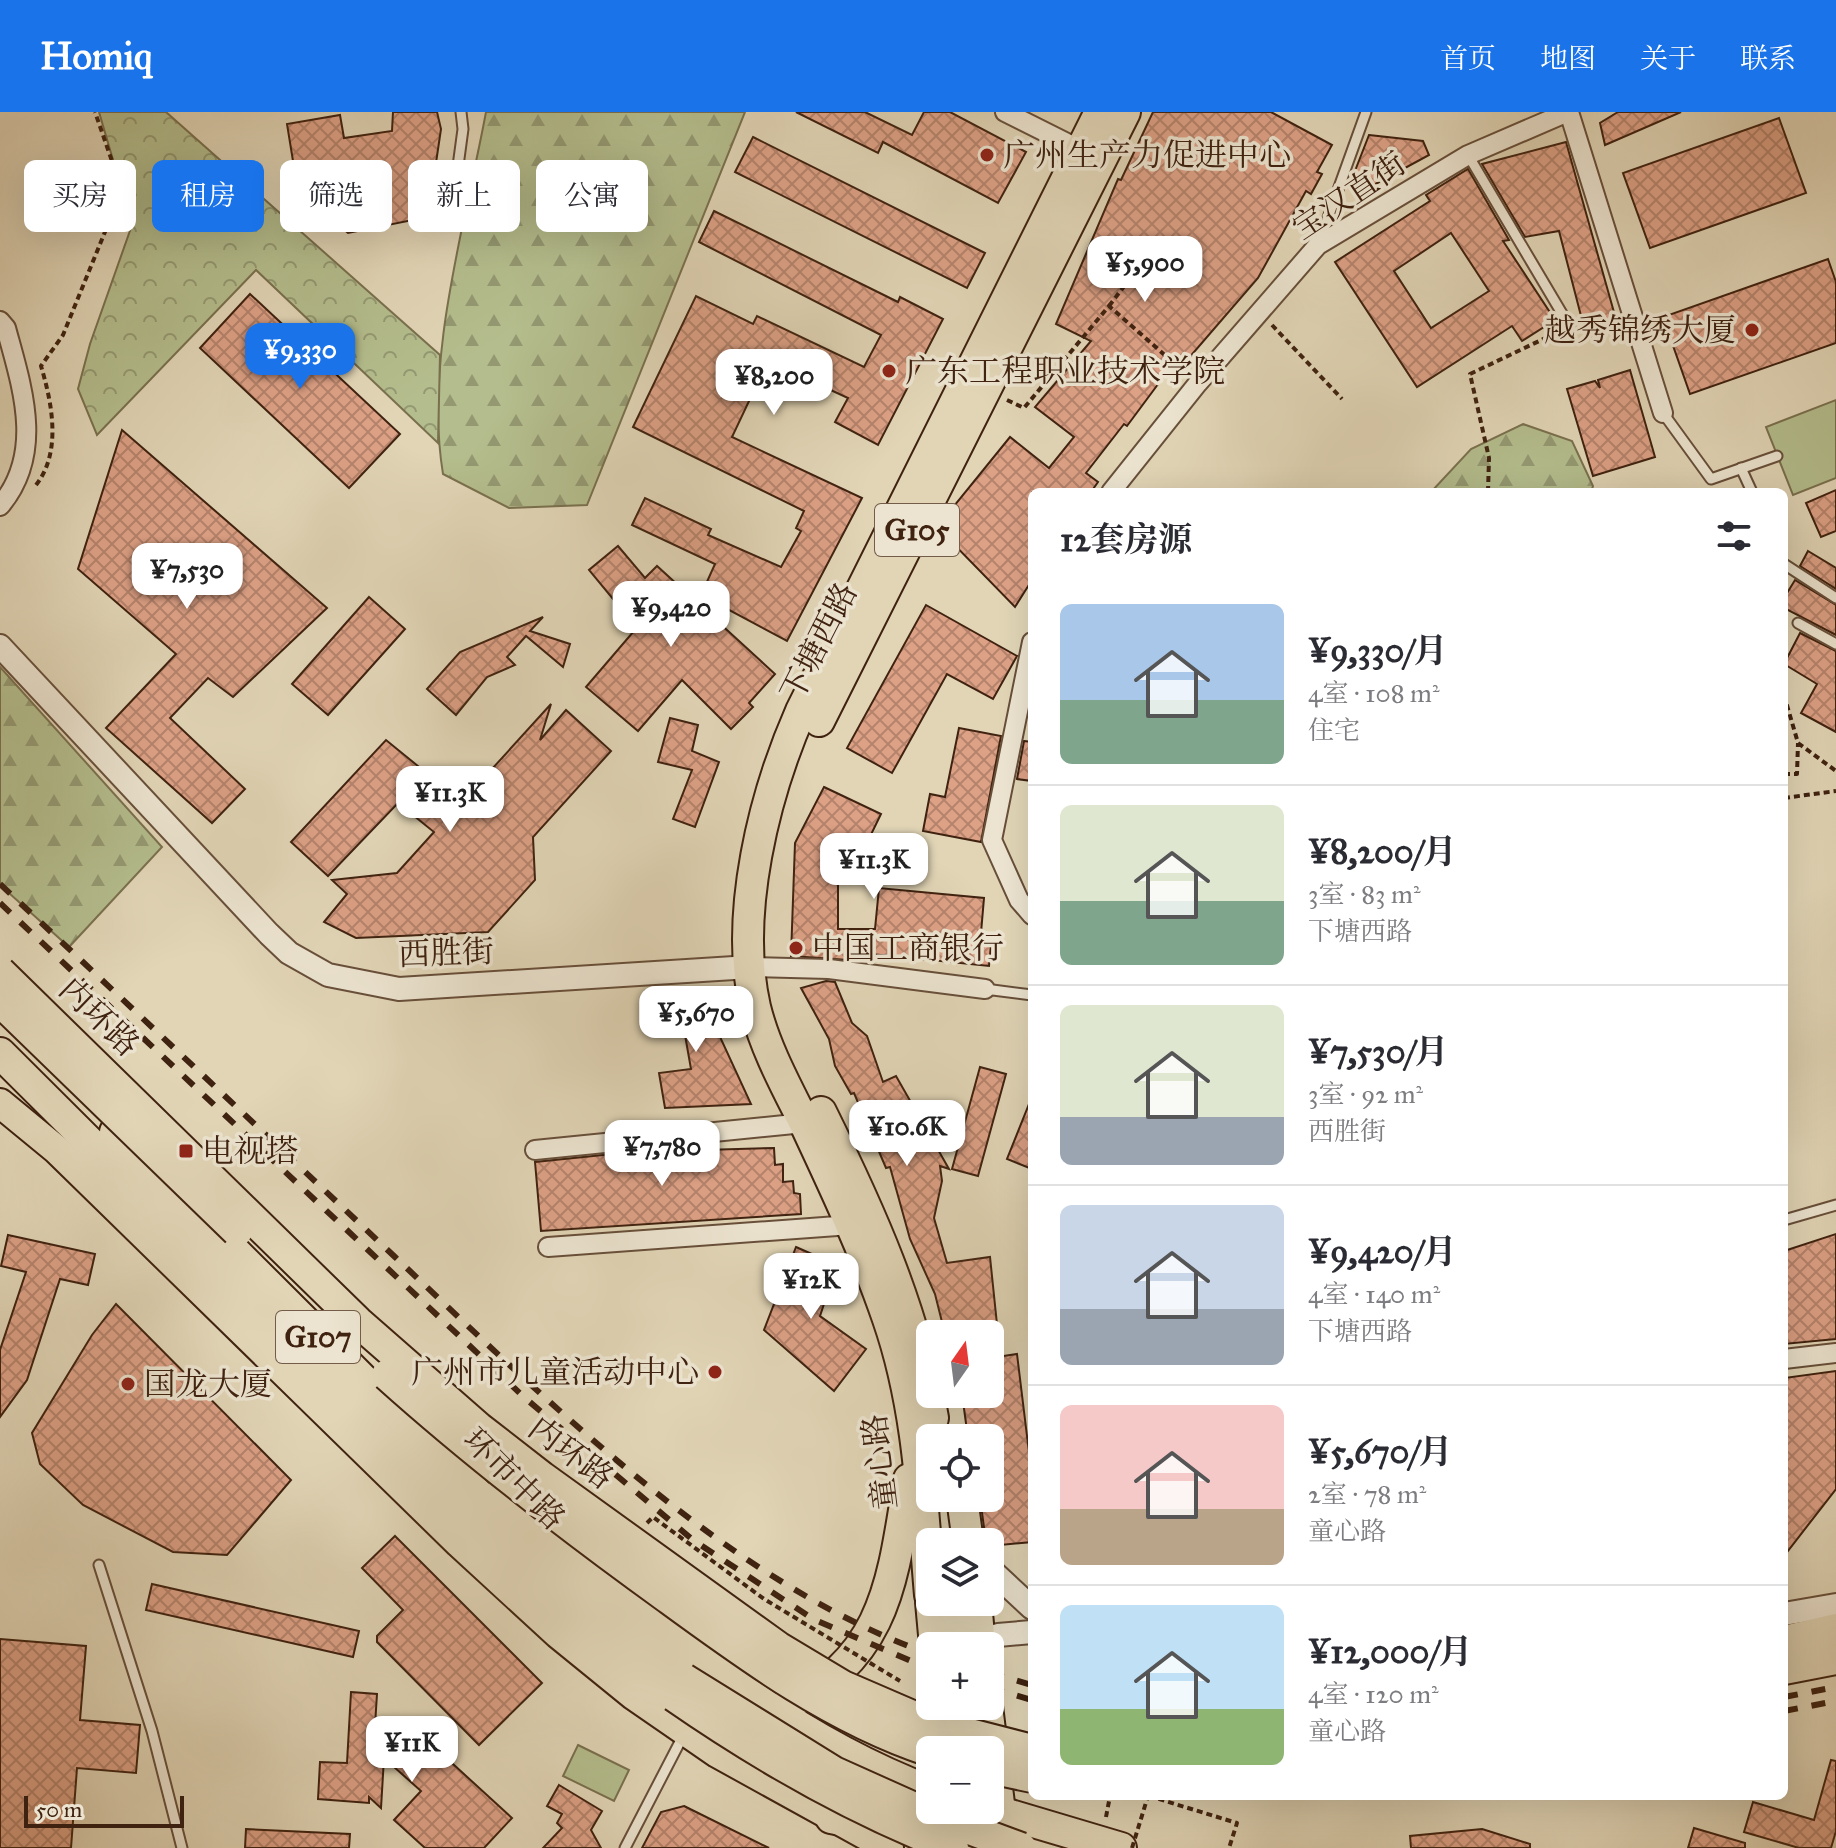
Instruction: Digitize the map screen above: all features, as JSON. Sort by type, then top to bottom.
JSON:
[{"type":"highway","name":"下塘西路","points":[[759,967],[757,855],[766,811],[787,742],[1100,112]]},
{"type":"highway","name":"下塘西路","points":[[759,967],[776,859],[799,769],[823,713],[1125,112]]},
{"type":"highway","name":"童心路","points":[[759,967],[761,1028],[851,1225],[930,1424]]},
{"type":"highway","name":"童心路","points":[[759,967],[771,989],[786,1036],[890,1261],[918,1345],[932,1424]]},
{"type":"highway","name":"内环路","points":[[0,972],[358,1322],[470,1420],[542,1477],[778,1647],[843,1686],[931,1724],[1028,1749]]},
{"type":"highway","points":[[0,987],[439,1412],[463,1454]]},
{"type":"highway","name":"内环路","points":[[0,1001],[352,1344],[489,1464],[643,1581],[773,1672],[852,1719],[916,1745]]},
{"type":"highway","name":"环市中路","points":[[0,1019],[382,1400],[679,1687],[834,1772],[921,1811],[1021,1848]]},
{"type":"highway","name":"环市中路","points":[[0,1053],[433,1486],[563,1609],[679,1687],[794,1774],[845,1801],[916,1812]]},
{"type":"highway","points":[[248,1229],[254,1273]]},
{"type":"highway","points":[[354,1440],[433,1486]]},
{"type":"highway","points":[[779,1709],[826,1685],[856,1654],[875,1625],[916,1487]]},
{"type":"highway","points":[[1788,1640],[1836,1629]]},
{"type":"highway","points":[[1788,1668],[1836,1659]]},
{"type":"highway","points":[[1004,1771],[1028,1776]]},
{"type":"highway","points":[[831,1818],[903,1830],[947,1824]]},
{"type":"highway","points":[[971,1824],[984,1848]]},
{"type":"highway","name":"环市中路","points":[[990,1824],[1112,1841]]},
{"type":"highway","points":[[1004,1848],[1057,1840],[1112,1841]]},
{"type":"main road","points":[[0,1103],[57,1150],[546,1624],[633,1695],[686,1731],[768,1784],[889,1848]]},
{"type":"main road","name":"环市中路","points":[[382,1400],[463,1454],[651,1620],[807,1728],[880,1769],[916,1784]]},
{"type":"main road","points":[[768,1784],[795,1783],[816,1769],[821,1751],[807,1728]]},
{"type":"main road","points":[[831,1818],[861,1848]]},
{"type":"street","points":[[1005,112],[1081,150]]},
{"type":"street","points":[[1568,112],[1663,413]]},
{"type":"street","name":"宝汉直街","points":[[1114,488],[1318,245],[1468,155],[1568,112]]},
{"type":"street","points":[[0,321],[6,328],[27,404],[22,466],[0,506]]},
{"type":"street","name":"西胜街","points":[[0,646],[243,909],[289,953],[328,975],[399,989],[759,967],[894,975],[985,989]]},
{"type":"street","points":[[1028,662],[992,840],[1019,900],[1028,910]]},
{"type":"street","points":[[0,1085],[57,1150]]},
{"type":"street","points":[[535,1150],[804,1123]]},
{"type":"street","points":[[548,1247],[851,1225]]},
{"type":"street","points":[[1788,1359],[1836,1353]]},
{"type":"street","points":[[1004,1582],[1028,1604]]},
{"type":"street","points":[[1788,1613],[1836,1605]]},
{"type":"street","points":[[1004,1634],[1028,1632]]},
{"type":"lane","points":[[459,160],[463,129],[461,112]]},
{"type":"lane","points":[[1318,245],[1366,112]]},
{"type":"lane","points":[[1468,155],[1570,327]]},
{"type":"lane","points":[[1663,413],[1711,479],[1777,456]]},
{"type":"lane","points":[[1741,468],[1750,488]]},
{"type":"lane","points":[[1788,567],[1836,598]]},
{"type":"lane","points":[[1798,623],[1836,644]]},
{"type":"lane","name":"西胜街","points":[[985,989],[1028,994]]},
{"type":"lane","points":[[1788,1219],[1836,1205]]},
{"type":"lane","points":[[99,1565],[152,1731],[182,1848]]},
{"type":"lane","points":[[625,1848],[686,1731]]},
{"type":"path","points":[[30,494],[45,473],[51,442],[52,403],[41,366],[63,335],[122,190],[95,112]]},
{"type":"path","points":[[987,391],[1024,408],[1148,255]]},
{"type":"path","points":[[1109,306],[1168,358]]},
{"type":"path","points":[[1259,312],[1342,399]]},
{"type":"path","points":[[1488,488],[1489,458],[1470,374],[1570,327]]},
{"type":"path","points":[[1788,709],[1798,743],[1797,774],[1788,774]]},
{"type":"path","points":[[1798,743],[1836,771]]},
{"type":"path","points":[[1788,797],[1836,791]]},
{"type":"path","points":[[647,1523],[653,1517],[764,1599],[904,1683]]},
{"type":"path","points":[[1110,1800],[1112,1841]]},
{"type":"path","points":[[1132,1848],[1148,1800]]},
{"type":"path","points":[[1162,1800],[1237,1823],[1229,1848]]},
{"type":"green space","points":[[99,112],[166,112],[220,160],[152,160],[152,232],[264,232],[264,199],[280,213],[280,232],[301,232],[440,355],[438,443],[256,270],[97,435],[78,389],[90,344],[130,232],[136,232],[136,160],[113,160]]},
{"type":"green space","points":[[486,112],[745,112],[587,505],[509,508],[443,474],[439,385],[443,339],[461,232],[520,232],[520,160],[476,160]]},
{"type":"green space","points":[[1836,400],[1836,478],[1793,495],[1766,427]]},
{"type":"green space","points":[[1523,424],[1572,441],[1593,486],[1435,488],[1471,449]]},
{"type":"green space","points":[[0,667],[162,847],[69,947],[0,885]]},
{"type":"green space","points":[[578,1745],[629,1770],[614,1801],[563,1776]]},
{"type":"building","points":[[393,112],[437,112],[441,129],[436,160],[408,160],[408,221],[392,224],[392,160],[293,160],[287,124],[340,115],[344,138],[392,131]]},
{"type":"building","points":[[796,112],[865,112],[912,135],[924,112],[950,112],[1026,152],[998,203],[883,142],[878,153]]},
{"type":"building","points":[[1153,112],[1271,112],[1332,145],[1317,172],[1322,174],[1311,194],[1306,191],[1258,278],[1182,366],[1176,360],[1127,426],[1124,424],[1086,473],[1098,482],[1094,488],[1028,488],[1028,586],[1015,607],[937,527],[1010,437],[1049,468],[1074,437],[1035,407],[1091,341],[1056,324],[1118,179],[1121,180]]},
{"type":"building","points":[[1618,112],[1681,112],[1605,145],[1600,123]]},
{"type":"building","points":[[1779,118],[1806,193],[1650,248],[1623,173]]},
{"type":"building","points":[[1369,135],[1423,141],[1429,155],[1370,187],[1353,176]]},
{"type":"building","points":[[753,137],[985,253],[967,288],[735,172]]},
{"type":"building","points":[[1566,142],[1619,330],[1587,339],[1559,231],[1525,237],[1482,164]]},
{"type":"building","points":[[1468,169],[1509,240],[1503,241],[1555,320],[1522,341],[1512,326],[1417,387],[1335,262],[1430,201],[1426,195]],"holes":[[[1451,233],[1489,291],[1431,328],[1394,271]]]},
{"type":"building","points":[[714,211],[898,302],[900,297],[943,319],[878,445],[835,422],[848,398],[768,361],[732,437],[862,498],[787,641],[701,595],[715,564],[632,525],[645,498],[711,529],[708,535],[781,567],[801,531],[796,528],[804,511],[633,427],[696,296],[753,324],[757,316],[864,367],[881,335],[699,242]]},
{"type":"building","name":"越秀锦绣大厦","points":[[1828,259],[1836,282],[1836,343],[1690,394],[1663,317]]},
{"type":"building","points":[[250,294],[400,434],[349,488],[200,348]]},
{"type":"building","points":[[1630,370],[1655,457],[1593,476],[1567,389],[1595,381],[1600,388],[1598,380]]},
{"type":"building","points":[[122,430],[327,608],[233,697],[208,678],[170,718],[245,789],[212,823],[106,728],[176,654],[78,569]]},
{"type":"building","points":[[1836,490],[1836,531],[1821,537],[1806,503]]},
{"type":"building","points":[[618,546],[645,578],[657,566],[775,674],[749,703],[753,707],[731,729],[682,680],[638,731],[586,687],[634,631],[618,615],[623,611],[589,570]]},
{"type":"building","points":[[1808,551],[1836,568],[1836,589],[1800,566]]},
{"type":"building","points":[[1795,580],[1836,605],[1836,635],[1788,610],[1788,591]]},
{"type":"building","points":[[369,597],[405,629],[328,715],[292,684]]},
{"type":"building","points":[[926,605],[1017,656],[993,699],[947,674],[892,773],[847,748]]},
{"type":"building","points":[[543,617],[530,631],[570,644],[563,667],[526,636],[507,657],[515,665],[487,677],[456,715],[427,689],[460,652]]},
{"type":"building","points":[[1800,633],[1836,651],[1836,732],[1801,713],[1817,684],[1788,666],[1788,656]]},
{"type":"building","points":[[551,704],[540,740],[566,710],[611,751],[533,837],[535,880],[488,932],[356,938],[324,922],[347,894],[332,880],[397,873],[434,832],[398,803],[328,876],[291,842],[386,740],[462,802]]},
{"type":"building","points":[[670,718],[698,725],[692,751],[719,762],[695,827],[673,819],[692,770],[658,762]]},
{"type":"building","points":[[959,728],[1001,736],[981,842],[923,831],[930,794],[945,797]]},
{"type":"building","points":[[1024,741],[1028,742],[1028,780],[1017,779]]},
{"type":"building","points":[[824,787],[881,814],[864,849],[838,836],[838,929],[875,929],[879,888],[984,898],[981,933],[992,934],[989,966],[862,953],[862,961],[791,956],[795,843]]},
{"type":"building","points":[[826,981],[835,982],[852,1023],[867,1036],[883,1082],[896,1076],[949,1169],[940,1166],[942,1181],[934,1218],[947,1263],[990,1257],[997,1320],[942,1320],[935,1294],[910,1239],[890,1167],[886,1168],[854,1093],[851,1094],[835,1066],[829,1039],[801,988]]},
{"type":"building","points":[[697,987],[751,1104],[665,1108],[659,1073],[691,1069],[682,1018],[651,1021],[645,991]]},
{"type":"building","points":[[980,1067],[1006,1074],[978,1176],[952,1169]]},
{"type":"building","points":[[1028,1106],[1028,1167],[1007,1159]]},
{"type":"building","points":[[774,1148],[775,1165],[783,1164],[783,1182],[793,1181],[794,1193],[800,1194],[801,1214],[541,1231],[535,1162],[632,1152]]},
{"type":"building","points":[[1836,1234],[1836,1339],[1788,1344],[1788,1250]]},
{"type":"building","points":[[8,1235],[95,1254],[88,1285],[60,1279],[27,1380],[0,1417],[0,1350],[26,1272],[1,1266]]},
{"type":"building","points":[[796,1247],[837,1265],[820,1316],[866,1349],[834,1391],[764,1330]]},
{"type":"building","name":"国龙大厦","points":[[116,1304],[291,1480],[227,1555],[173,1552],[83,1505],[40,1464],[32,1433],[92,1335]]},
{"type":"building","points":[[1017,1354],[1028,1444],[1028,1542],[1004,1545],[1004,1528],[984,1528],[982,1512],[1004,1512],[1004,1424],[966,1424],[964,1408],[1004,1408],[1004,1356]]},
{"type":"building","points":[[1836,1371],[1836,1489],[1788,1551],[1788,1377]]},
{"type":"building","points":[[395,1536],[542,1683],[479,1745],[377,1642],[377,1636],[403,1610],[362,1568]]},
{"type":"building","points":[[152,1584],[359,1631],[353,1657],[146,1610]]},
{"type":"building","points":[[0,1639],[86,1646],[80,1720],[140,1725],[136,1773],[77,1768],[71,1848],[0,1848]]},
{"type":"building","points":[[351,1692],[377,1694],[373,1757],[406,1721],[512,1818],[484,1848],[425,1848],[394,1820],[421,1791],[384,1758],[381,1808],[369,1797],[369,1803],[318,1799],[320,1762],[347,1763]]},
{"type":"building","points":[[1831,1760],[1836,1761],[1836,1831],[1831,1848],[1799,1848],[1744,1832],[1753,1802],[1814,1820]]},
{"type":"building","points":[[559,1785],[602,1811],[591,1830],[601,1848],[543,1848],[562,1828],[557,1823],[562,1814],[547,1806]]},
{"type":"building","points":[[684,1806],[769,1848],[642,1848],[661,1812]]},
{"type":"building","points":[[1694,1828],[1745,1843],[1745,1848],[1688,1848]]},
{"type":"building","points":[[246,1829],[350,1834],[349,1848],[245,1848]]},
{"type":"building","points":[[1482,1829],[1530,1844],[1530,1848],[1411,1848],[1410,1836]]},
{"type":"railway","points":[[0,884],[515,1370],[644,1483],[783,1582],[855,1623],[916,1648]]},
{"type":"railway","points":[[0,903],[525,1398],[693,1540],[813,1619],[916,1663]]},
{"type":"railway","points":[[1004,1677],[1028,1684]]},
{"type":"railway","points":[[1788,1696],[1836,1687]]},
{"type":"railway","points":[[1004,1692],[1028,1699]]},
{"type":"railway","points":[[1788,1710],[1836,1701]]},
{"type":"place","name":"广州生产力促进中心","points":[[987,155]]},
{"type":"place","name":"越秀锦绣大厦","points":[[1752,330]]},
{"type":"place","name":"广东工程职业技术学院","points":[[889,371]]},
{"type":"place","name":"中国工商银行","points":[[796,948]]},
{"type":"place","name":"电视塔","points":[[186,1151]]},
{"type":"place","name":"广州市儿童活动中心","points":[[715,1372]]},
{"type":"place","name":"国龙大厦","points":[[128,1384]]}]
